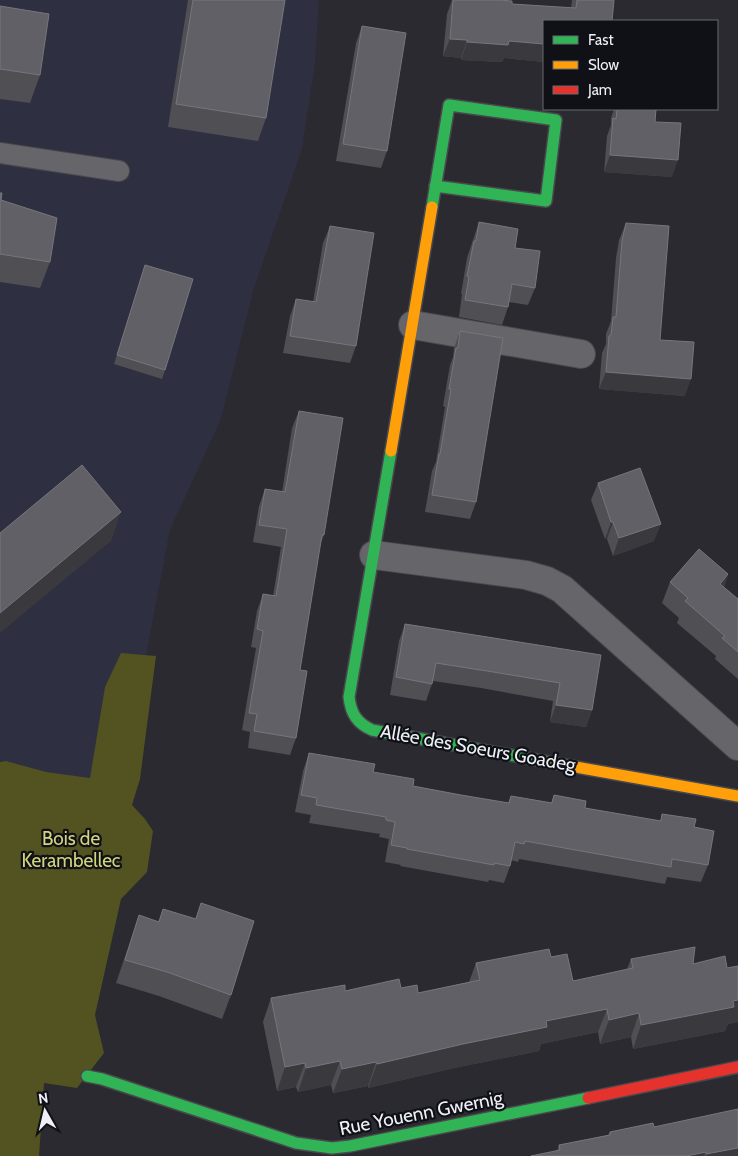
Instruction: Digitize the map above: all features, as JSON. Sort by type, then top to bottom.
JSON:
[{"type":"street","name":"Allée des Soeurs Goadeg","points":[[435,186],[546,201],[556,120],[449,105],[435,186],[413,325],[349,697],[350,709],[362,725],[372,730],[738,796]]},
{"type":"street","points":[[413,325],[581,354]]},
{"type":"street","points":[[374,555],[526,575],[547,580],[562,589],[738,746]]},
{"type":"street","name":"Rue Youenn Gwernig","points":[[87,1076],[102,1079],[296,1143],[332,1148],[350,1146],[738,1067]]},
{"type":"lane","points":[[0,153],[119,171]]},
{"type":"shaded area","points":[[0,0],[319,0],[315,63],[302,149],[254,288],[221,419],[170,530],[118,802],[0,827]]},
{"type":"green space","name":"Bois de Kerambellec","points":[[121,653],[156,656],[140,779],[132,805],[153,831],[147,872],[121,899],[95,1015],[104,1053],[77,1088],[44,1083],[39,1156],[0,1156],[0,762],[6,761],[46,772],[90,778],[105,687]]},
{"type":"building","points":[[193,0],[285,0],[266,118],[176,104]]},
{"type":"building","points":[[453,0],[499,0],[512,1],[512,4],[576,8],[577,0],[614,0],[612,20],[543,20],[543,44],[509,41],[508,45],[450,39]]},
{"type":"building","points":[[0,6],[49,14],[40,75],[0,69]]},
{"type":"building","points":[[362,26],[406,33],[387,151],[343,144]]},
{"type":"building","points":[[617,110],[656,110],[655,122],[681,123],[678,160],[610,155],[613,118],[616,119]]},
{"type":"building","points":[[0,193],[2,193],[1,200],[57,218],[50,262],[0,254]]},
{"type":"building","points":[[479,222],[518,229],[515,248],[540,251],[535,288],[512,284],[508,307],[465,300],[469,277],[467,276]]},
{"type":"building","points":[[626,223],[669,226],[660,340],[694,342],[691,379],[606,372],[609,336],[611,335],[613,317],[616,317],[622,241]]},
{"type":"building","points":[[330,226],[374,233],[356,346],[290,336],[296,299],[316,302]]},
{"type":"building","points":[[145,265],[193,279],[165,370],[117,355]]},
{"type":"building","points":[[460,331],[503,338],[476,502],[432,495]]},
{"type":"building","points":[[299,411],[343,418],[300,670],[307,671],[296,738],[254,731],[257,714],[249,713],[263,631],[257,629],[263,594],[276,596],[287,529],[259,525],[265,489],[285,492]]},
{"type":"building","points":[[82,465],[121,512],[0,613],[0,533]]},
{"type":"building","points":[[640,468],[661,524],[619,538],[613,522],[611,522],[598,483]]},
{"type":"building","points":[[699,549],[728,574],[720,584],[738,599],[738,652],[722,638],[725,636],[685,601],[688,598],[670,582]]},
{"type":"building","points":[[405,624],[601,655],[592,710],[556,705],[560,683],[436,663],[432,684],[396,677]]},
{"type":"building","points":[[309,753],[375,764],[373,772],[414,779],[413,786],[461,795],[509,803],[511,796],[552,803],[554,795],[586,801],[585,808],[661,821],[662,814],[696,819],[694,827],[714,831],[708,865],[672,859],[671,867],[525,841],[524,844],[515,842],[510,866],[494,863],[494,865],[391,845],[395,822],[386,820],[386,817],[316,805],[317,798],[301,795]]},
{"type":"building","points":[[201,903],[254,921],[231,995],[167,972],[125,960],[139,915],[159,922],[163,909],[196,919]]},
{"type":"building","points":[[695,947],[693,964],[725,956],[727,968],[738,966],[738,1000],[733,1001],[734,1007],[641,1025],[639,1013],[609,1020],[607,1009],[546,1021],[547,1027],[377,1064],[376,1062],[342,1069],[340,1061],[306,1068],[305,1063],[285,1067],[271,998],[345,985],[345,991],[399,979],[401,988],[417,985],[418,993],[480,980],[476,963],[549,949],[551,957],[567,954],[573,981],[633,968],[631,959]]},
{"type":"building","points":[[738,1109],[738,1148],[686,1156],[531,1156],[560,1150],[559,1145],[610,1135],[610,1132],[653,1123],[654,1127]]},
{"type":"traffic: fast","points":[[432,207],[449,105],[556,120],[546,201],[435,186]]},
{"type":"traffic: fast","points":[[391,451],[349,697],[353,713],[362,724],[372,730],[548,762]]},
{"type":"traffic: fast","points":[[87,1076],[102,1079],[296,1143],[332,1148],[588,1098]]},
{"type":"traffic: slow","points":[[391,451],[432,207]]},
{"type":"traffic: slow","points":[[548,762],[738,796]]},
{"type":"traffic: jam","points":[[588,1098],[738,1067]]}]
